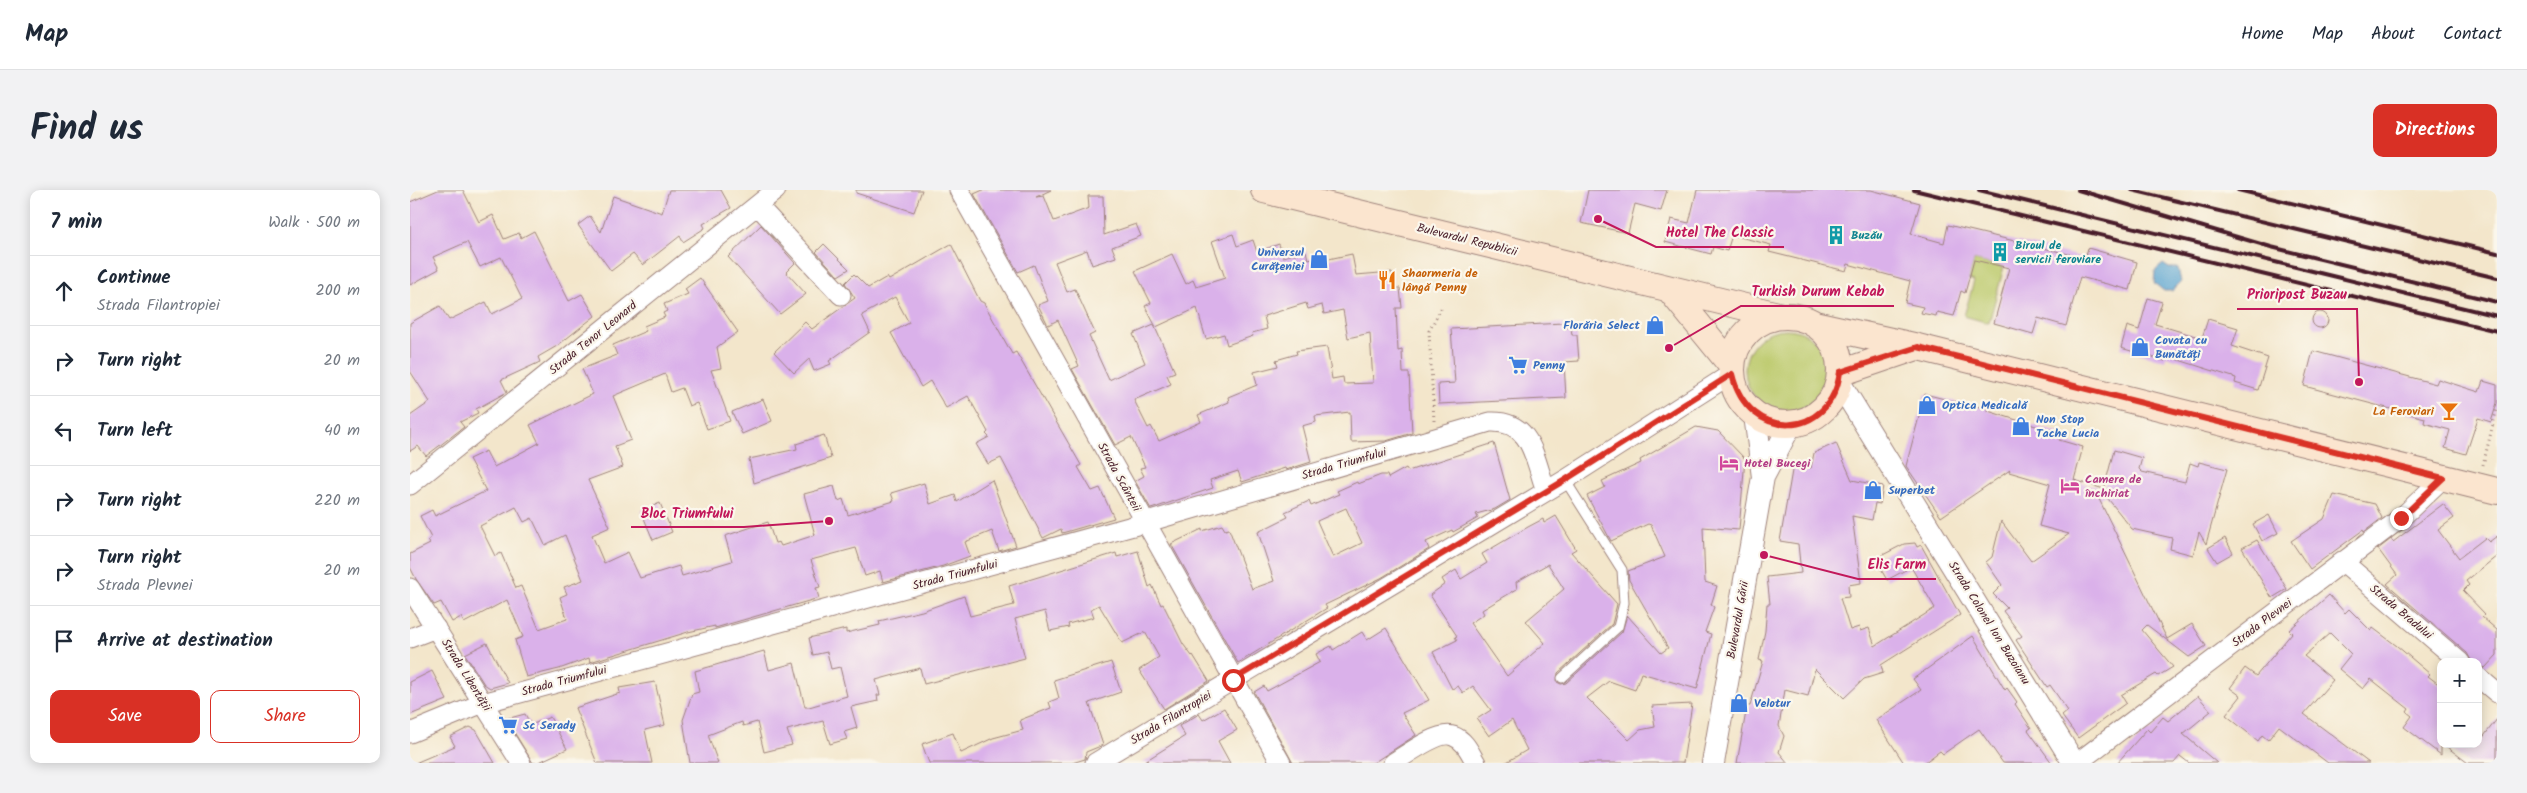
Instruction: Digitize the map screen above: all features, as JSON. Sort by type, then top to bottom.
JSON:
[{"type":"main road","name":"Bulevardul Republicii","points":[[1264,190],[1782,316]]},
{"type":"main road","points":[[1670,290],[1732,370]]},
{"type":"main road","points":[[1814,324],[1825,333],[1834,345],[1839,358],[1840,377],[1834,395],[1817,415],[1792,424],[1778,424],[1755,415],[1743,404],[1735,390],[1732,370],[1737,348],[1747,332],[1763,321],[1782,316],[1799,318],[1814,324],[1918,347],[2488,489]]},
{"type":"main road","points":[[1840,377],[1918,347]]},
{"type":"street","name":"Strada Tenor Leonard","points":[[410,485],[776,190]]},
{"type":"street","name":"Strada Scânteii","points":[[959,190],[1280,763]]},
{"type":"street","points":[[758,206],[841,295]]},
{"type":"street","name":"Strada Filantropiei","points":[[1095,763],[1565,480],[1732,370]]},
{"type":"street","name":"Strada Colonel Ion Buzoianu","points":[[1840,377],[2076,763]]},
{"type":"street","name":"Bulevardul Gării","points":[[1713,763],[1763,477],[1755,415]]},
{"type":"street","name":"Strada Triumfului","points":[[410,733],[483,703],[1144,523],[1479,425],[1502,422],[1512,424],[1525,435],[1546,490]]},
{"type":"street","name":"Bulevardul Gării","points":[[1763,477],[1792,424]]},
{"type":"street","name":"Strada Plevnei","points":[[2076,763],[2401,518],[2443,478]]},
{"type":"street","name":"Strada Bradului","points":[[2342,561],[2455,658]]},
{"type":"street","name":"Strada Libertății","points":[[410,588],[521,763]]},
{"type":"street","points":[[410,638],[436,628]]},
{"type":"street","points":[[2482,680],[2497,693]]},
{"type":"street","points":[[1393,763],[1438,736],[1447,734],[1459,739],[1476,763]]},
{"type":"lane","points":[[1562,678],[1614,632],[1622,618],[1624,603],[1622,570],[1565,480]]},
{"type":"path","points":[[1435,438],[1429,331],[1443,305]]},
{"type":"path","points":[[2488,489],[2497,408]]},
{"type":"green space","points":[[1974,260],[2004,267],[1989,323],[1964,316],[1974,281],[1968,279]]},
{"type":"green space","points":[[1786,329],[1802,332],[1815,341],[1824,354],[1827,370],[1824,386],[1815,399],[1802,408],[1786,411],[1770,408],[1757,399],[1748,386],[1745,370],[1748,354],[1757,341],[1770,332]]},
{"type":"water","points":[[2163,264],[2169,268],[2178,268],[2181,282],[2172,291],[2164,291],[2154,283],[2155,271]]},
{"type":"building","points":[[438,190],[463,190],[479,222],[493,215],[504,239],[519,233],[521,238],[534,231],[569,301],[582,294],[595,316],[557,346],[538,357],[540,362],[501,380],[507,392],[476,409],[478,413],[460,422],[464,427],[426,456],[418,446],[410,451],[410,416],[430,402],[410,371],[410,323],[440,306],[449,320],[486,302],[492,314],[522,299],[501,257],[480,267],[467,242],[433,257],[439,269],[410,285],[410,202]]},
{"type":"building","points":[[669,190],[721,190],[731,208],[703,224],[705,228],[683,242],[680,236],[643,265],[633,254],[611,271],[578,225],[590,216],[601,232],[613,196],[662,213]]},
{"type":"building","points":[[856,190],[922,190],[914,212],[856,193]]},
{"type":"building","points":[[983,190],[1051,190],[1036,197],[1044,196],[1054,221],[1089,208],[1088,196],[1103,196],[1104,235],[1136,224],[1141,236],[1112,247],[1116,257],[1092,265],[1087,250],[1055,262],[1067,292],[1075,289],[1095,333],[1089,336],[1109,380],[1145,363],[1133,334],[1154,325],[1175,372],[1167,375],[1171,384],[1134,400],[1148,428],[1151,426],[1159,441],[1201,422],[1198,415],[1229,402],[1228,397],[1257,385],[1254,372],[1278,366],[1276,360],[1297,354],[1296,351],[1327,347],[1332,379],[1343,377],[1344,384],[1373,383],[1370,333],[1348,338],[1343,310],[1324,314],[1322,305],[1308,309],[1306,303],[1264,316],[1267,329],[1252,333],[1253,336],[1227,345],[1224,334],[1206,339],[1197,308],[1156,327],[1145,306],[1151,303],[1135,271],[1172,254],[1186,284],[1193,280],[1196,287],[1225,278],[1212,241],[1233,234],[1237,246],[1253,240],[1257,252],[1279,244],[1283,257],[1306,251],[1308,259],[1323,256],[1324,260],[1352,254],[1356,275],[1392,272],[1393,288],[1400,288],[1402,308],[1396,308],[1398,351],[1402,350],[1403,373],[1409,373],[1412,433],[1386,441],[1351,442],[1350,412],[1315,416],[1316,422],[1302,426],[1311,462],[1242,482],[1238,471],[1210,480],[1213,488],[1151,509],[1135,481],[1144,476],[1140,468],[1145,467],[1131,437],[1115,445],[1072,369],[1079,366],[1058,320],[1048,325],[1038,305],[1048,301],[1034,265],[1018,272],[974,194]]},
{"type":"building","points":[[1588,190],[1667,190],[1661,211],[1635,204],[1628,233],[1581,223]]},
{"type":"building","points":[[1697,190],[1871,190],[1920,203],[1911,234],[1944,243],[1948,225],[2085,258],[2088,248],[2137,262],[2130,290],[2080,277],[2066,326],[2038,318],[2033,334],[1994,323],[2009,268],[1974,260],[1965,293],[1961,291],[1954,316],[1937,312],[1936,316],[1921,313],[1923,307],[1905,303],[1910,281],[1848,264],[1846,271],[1769,252],[1771,245],[1732,235],[1727,251],[1713,247],[1711,254],[1665,242],[1671,219],[1689,223]]},
{"type":"building","points":[[761,225],[795,263],[786,272],[806,294],[780,314],[728,257]]},
{"type":"building","points":[[824,244],[849,269],[838,276],[816,252]]},
{"type":"building","points":[[951,244],[980,301],[984,303],[1012,354],[1016,352],[1081,465],[1078,467],[1092,491],[1100,488],[1114,518],[1062,533],[1061,529],[1043,538],[1001,458],[988,464],[976,444],[989,437],[968,396],[946,408],[930,381],[921,387],[891,333],[909,323],[895,297],[862,315],[870,332],[829,361],[831,364],[814,371],[809,359],[794,373],[774,352],[805,322],[812,329],[855,298],[845,283],[854,274],[868,288],[887,277],[889,280]]},
{"type":"building","points":[[700,278],[738,332],[717,347],[721,368],[711,370],[730,421],[707,429],[697,403],[689,406],[682,388],[671,392],[665,374],[613,396],[631,440],[615,446],[623,467],[588,480],[610,527],[592,535],[604,563],[628,552],[640,578],[679,566],[682,576],[732,561],[725,536],[768,522],[775,543],[779,542],[781,546],[815,535],[804,494],[834,486],[838,501],[843,499],[848,515],[894,501],[891,493],[924,483],[930,504],[955,495],[957,502],[992,480],[1016,546],[999,551],[992,531],[965,542],[970,556],[943,566],[883,582],[880,571],[865,576],[856,548],[811,560],[820,587],[816,588],[819,598],[715,628],[715,626],[688,632],[590,662],[589,658],[559,669],[526,677],[515,640],[523,637],[507,600],[464,623],[461,617],[452,622],[441,602],[434,605],[416,579],[410,567],[410,554],[430,544],[428,540],[431,538],[420,516],[432,510],[435,516],[486,491],[469,459],[486,451],[494,467],[539,443],[530,425],[593,394],[582,369],[617,355],[613,345],[646,331],[644,326],[665,317],[663,313],[667,311],[664,304],[688,294],[685,289]],"holes":[[[516,507],[524,522],[532,518],[545,545],[565,535],[583,580],[564,587],[567,594],[560,597],[567,619],[539,629],[521,586],[516,588],[501,553],[495,556],[480,526]]]},
{"type":"building","points":[[2148,298],[2162,302],[2155,324],[2202,338],[2208,319],[2238,328],[2232,346],[2268,358],[2258,390],[2235,383],[2236,378],[2166,356],[2165,361],[2121,348],[2127,326],[2139,330]]},
{"type":"building","points":[[2320,312],[2326,314],[2328,320],[2326,326],[2320,328],[2314,326],[2312,320],[2314,314]]},
{"type":"building","points":[[1563,323],[1564,328],[1571,327],[1572,335],[1577,335],[1579,361],[1564,362],[1566,398],[1439,404],[1438,384],[1455,383],[1451,329]]},
{"type":"building","points":[[2313,351],[2436,384],[2438,379],[2479,392],[2483,381],[2497,385],[2497,403],[2491,422],[2478,418],[2466,454],[2445,448],[2450,430],[2424,423],[2425,418],[2304,386]]},
{"type":"building","points":[[1925,394],[1972,406],[1988,408],[1988,411],[2061,434],[2059,440],[2083,447],[2074,480],[2104,489],[2114,450],[2142,458],[2139,469],[2142,472],[2185,482],[2190,463],[2198,466],[2199,462],[2227,469],[2206,544],[2199,532],[2193,555],[2170,549],[2172,538],[2132,529],[2105,495],[2099,499],[2167,639],[2192,624],[2206,646],[2189,657],[2147,625],[2142,630],[2173,667],[2158,676],[2156,674],[2121,695],[2126,703],[2078,738],[2062,716],[2068,711],[2050,685],[2047,687],[2016,640],[2022,636],[2003,611],[2007,608],[1993,594],[2002,585],[1986,562],[1992,557],[2001,521],[2031,561],[2069,534],[2039,526],[2050,484],[2009,472],[2010,470],[1941,517],[1906,466]]},
{"type":"building","points":[[763,399],[772,421],[742,434],[732,412]]},
{"type":"building","points":[[1696,427],[1718,431],[1745,459],[1739,530],[1703,527],[1705,582],[1717,586],[1711,605],[1714,607],[1705,632],[1711,634],[1697,689],[1641,673],[1635,690],[1609,681],[1587,698],[1629,740],[1640,730],[1655,727],[1652,706],[1692,704],[1683,763],[1505,763],[1527,750],[1512,720],[1489,736],[1477,719],[1491,710],[1473,686],[1463,693],[1458,686],[1452,689],[1433,652],[1457,640],[1455,637],[1457,636],[1430,595],[1445,584],[1442,579],[1456,570],[1461,579],[1487,563],[1482,554],[1543,519],[1544,523],[1556,516],[1576,549],[1571,552],[1617,604],[1612,624],[1558,673],[1557,682],[1561,684],[1566,683],[1622,632],[1627,615],[1661,653],[1668,648],[1629,580],[1628,571],[1665,557],[1651,525],[1648,524],[1611,541],[1587,496],[1605,487],[1602,481],[1641,463],[1640,460]],"holes":[[[1548,564],[1564,589],[1526,621],[1545,643],[1507,676],[1470,623],[1484,614],[1482,610],[1517,589],[1516,582]]]},
{"type":"building","points":[[824,435],[831,458],[754,483],[749,459],[797,449],[796,444]]},
{"type":"building","points":[[1494,443],[1510,500],[1495,509],[1476,514],[1478,518],[1453,532],[1452,530],[1426,542],[1429,549],[1381,578],[1325,605],[1327,608],[1238,663],[1171,544],[1202,529],[1202,531],[1222,525],[1225,530],[1229,529],[1252,589],[1274,581],[1258,532],[1288,517],[1285,512],[1309,501],[1311,506],[1339,494],[1337,491],[1357,482],[1358,484],[1381,475],[1387,475],[1388,478],[1406,468],[1408,471]],"holes":[[[1346,508],[1362,543],[1333,557],[1317,521]]]},
{"type":"building","points":[[1836,443],[1852,480],[1883,486],[1880,504],[1875,503],[1872,520],[1852,516],[1861,583],[1848,585],[1849,597],[1840,598],[1850,630],[1859,627],[1860,631],[1869,628],[1875,646],[1935,608],[1911,567],[1887,580],[1875,559],[1904,544],[1915,543],[1917,547],[1921,545],[1960,615],[1881,665],[1883,673],[1864,679],[1844,698],[1815,669],[1808,696],[1785,690],[1779,726],[1784,736],[1779,752],[1788,763],[1737,763],[1747,706],[1750,706],[1763,661],[1759,660],[1765,631],[1767,604],[1770,604],[1767,577],[1801,573],[1798,544],[1780,541],[1793,465],[1811,468],[1814,453]]},
{"type":"building","points":[[2334,495],[2375,504],[2382,518],[2310,569],[2291,541],[2324,519]]},
{"type":"building","points":[[660,503],[672,532],[653,540],[641,511]]},
{"type":"building","points":[[2443,504],[2454,518],[2438,530],[2459,558],[2485,538],[2489,542],[2497,536],[2497,556],[2466,581],[2469,585],[2463,591],[2485,614],[2482,617],[2497,630],[2497,655],[2485,668],[2482,667],[2482,658],[2470,658],[2467,653],[2387,584],[2397,575],[2378,549],[2391,539],[2393,542]]},
{"type":"building","points":[[2269,515],[2278,533],[2262,541],[2253,524]]},
{"type":"building","points":[[2225,538],[2233,553],[2217,562],[2208,548]]},
{"type":"building","points":[[2257,540],[2287,589],[2272,598],[2242,548]]},
{"type":"building","points":[[1138,551],[1149,587],[1152,585],[1183,644],[1193,655],[1209,681],[1164,709],[1139,670],[1159,657],[1145,632],[1122,643],[1099,605],[1091,609],[1094,617],[1068,624],[1069,627],[1050,631],[1045,611],[1015,619],[1025,658],[924,684],[920,668],[876,680],[880,695],[877,695],[878,701],[851,707],[857,728],[844,732],[847,739],[830,744],[823,721],[787,730],[792,745],[764,752],[757,722],[743,726],[742,722],[708,735],[718,763],[690,763],[683,720],[692,694],[699,692],[695,671],[764,651],[769,670],[794,663],[805,707],[809,707],[847,696],[840,667],[831,669],[827,652],[813,655],[809,638],[846,629],[846,633],[880,625],[879,621],[922,611],[964,596],[970,616],[1014,605],[1009,586],[1116,553],[1117,557]]},
{"type":"building","points":[[2329,595],[2345,613],[2349,609],[2371,631],[2373,628],[2397,646],[2430,674],[2428,676],[2437,683],[2437,748],[2441,748],[2441,755],[2404,727],[2412,716],[2407,712],[2409,709],[2371,679],[2363,689],[2339,669],[2351,654],[2330,633],[2304,656],[2333,680],[2304,714],[2369,763],[2328,763],[2279,726],[2268,740],[2262,735],[2258,741],[2226,715],[2241,696],[2230,688],[2245,668],[2256,676],[2292,633],[2289,630]]},
{"type":"building","points":[[1386,628],[1429,700],[1402,713],[1416,735],[1373,763],[1293,763],[1254,692],[1264,686],[1267,691],[1320,662],[1316,654],[1331,646],[1333,650],[1362,632],[1367,640]]},
{"type":"building","points":[[1973,636],[2005,690],[2007,688],[2017,702],[2015,704],[2031,728],[2028,730],[2052,763],[2003,763],[1979,729],[1943,754],[1940,751],[1924,763],[1904,763],[1876,720],[1921,690],[1913,679]]},
{"type":"building","points":[[487,643],[508,683],[490,688],[484,684],[465,654]]},
{"type":"building","points":[[1111,662],[1121,692],[1089,703],[1103,745],[1086,752],[1085,759],[1072,763],[929,763],[922,744],[953,733],[961,753],[993,738],[1023,730],[1020,720],[1051,708],[1049,702],[1059,698],[1054,680]]},
{"type":"building","points":[[432,671],[447,700],[410,715],[410,682]]},
{"type":"building","points":[[655,682],[665,725],[645,730],[652,763],[597,763],[575,708],[620,693],[619,688]]},
{"type":"building","points":[[2198,696],[2211,711],[2183,734],[2217,763],[2189,763],[2180,756],[2174,763],[2117,763],[2147,729],[2150,732],[2163,717],[2168,721]]},
{"type":"building","points":[[1224,708],[1237,730],[1218,741],[1230,763],[1142,763],[1185,736],[1179,726],[1199,714],[1203,720]]},
{"type":"building","points":[[525,714],[531,725],[550,717],[567,749],[537,763],[533,763],[506,719]]},
{"type":"building","points":[[2497,719],[2497,763],[2468,763],[2448,748],[2482,748],[2482,739]]},
{"type":"building","points":[[470,727],[476,730],[495,763],[415,763],[455,746],[450,737]]},
{"type":"railway","points":[[1914,190],[2497,331]]},
{"type":"railway","points":[[1979,190],[2497,316]]},
{"type":"railway","points":[[2078,190],[2271,247],[2497,302]]},
{"type":"railway","points":[[2132,190],[2497,278]]},
{"type":"railway","points":[[2238,190],[2497,253]]},
{"type":"place","name":"Hotel The Classic","points":[[1598,219]]},
{"type":"place","name":"Buzău","points":[[1836,235]]},
{"type":"place","name":"Biroul de servicii feroviare","points":[[2000,252]]},
{"type":"place","name":"Universul Curățeniei","points":[[1319,259]]},
{"type":"place","name":"Shaormeria de lângă Penny","points":[[1387,280]]},
{"type":"place","name":"Florăria Select","points":[[1655,325]]},
{"type":"place","name":"Covata cu Bunătăți","points":[[2140,347]]},
{"type":"place","name":"Turkish Durum Kebab","points":[[1669,348]]},
{"type":"place","name":"Penny","points":[[1518,365]]},
{"type":"place","name":"Prioripost Buzau","points":[[2359,382]]},
{"type":"place","name":"Optica Medicală","points":[[1927,405]]},
{"type":"place","name":"La Feroviari","points":[[2449,411]]},
{"type":"place","name":"Non Stop Tache Lucia","points":[[2021,426]]},
{"type":"place","name":"Hotel Bucegi","points":[[1729,463]]},
{"type":"place","name":"Camere de închiriat","points":[[2070,486]]},
{"type":"place","name":"Superbet","points":[[1873,490]]},
{"type":"place","name":"Bloc Triumfului","points":[[829,521]]},
{"type":"place","name":"Elis Farm","points":[[1764,555]]},
{"type":"place","name":"Velotur","points":[[1739,703]]},
{"type":"place","name":"Sc Serady","points":[[508,725]]},
{"type":"route","points":[[1233,680],[1565,480],[1732,374],[1735,390],[1743,404],[1755,415],[1766,421],[1778,424],[1792,424],[1805,421],[1817,415],[1827,406],[1839,382],[1840,372],[1918,347],[2443,478],[2401,518]]}]
